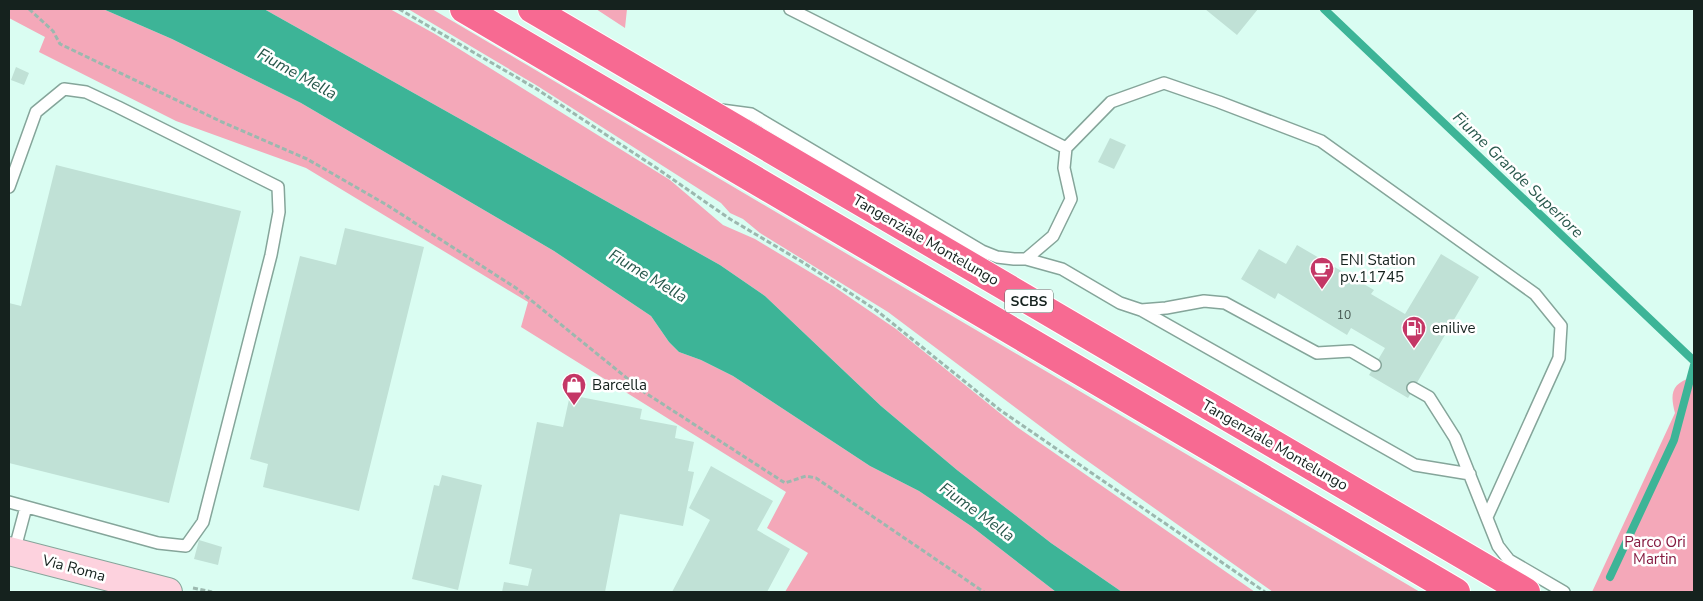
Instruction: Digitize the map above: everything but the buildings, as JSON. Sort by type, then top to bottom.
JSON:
[{"type":"highway","name":"SCBS","points":[[464,9],[1456,592]]},
{"type":"highway","name":"Tangenziale Montelungo","points":[[532,9],[1526,592]]},
{"type":"street","name":"Via Roma","points":[[11,552],[168,592]]},
{"type":"lane","points":[[790,9],[1066,148]]},
{"type":"lane","points":[[1026,259],[1053,236],[1071,199],[1064,168],[1066,148],[1111,102],[1164,83],[1220,102],[1321,141],[1535,294],[1561,326],[1559,358],[1487,517]]},
{"type":"lane","points":[[9,187],[36,112],[64,89],[86,92],[278,187],[279,204],[271,255],[203,522],[186,546],[158,542],[9,502]]},
{"type":"lane","points":[[700,107],[751,114],[982,251],[997,257],[1026,259],[1062,269],[1120,304],[1141,310],[1415,465],[1470,474]]},
{"type":"lane","points":[[1141,310],[1166,308],[1204,301],[1225,303],[1317,353],[1351,351],[1375,365]]},
{"type":"lane","points":[[1414,388],[1428,397],[1455,438],[1498,546],[1509,560],[1564,592]]},
{"type":"lane","points":[[11,552],[26,507]]},
{"type":"path","points":[[29,9],[53,31],[60,44],[222,122],[307,159],[386,205],[516,288],[644,392],[763,470],[785,483],[806,476],[816,478],[984,592]]},
{"type":"path","points":[[399,9],[535,88],[730,219],[804,263],[876,310],[1000,410],[1265,592]]},
{"type":"green space","points":[[9,9],[103,9],[172,39],[301,103],[554,251],[651,316],[669,342],[679,352],[701,360],[733,376],[870,466],[919,491],[971,526],[1056,592],[785,592],[808,553],[767,528],[786,492],[521,327],[528,302],[306,168],[176,121],[39,52],[45,37],[9,18]]},
{"type":"green space","points":[[264,9],[390,9],[435,34],[670,180],[723,225],[755,239],[833,286],[896,329],[1017,427],[1255,592],[1122,592],[1051,543],[957,470],[881,406],[765,296],[720,265]]},
{"type":"green space","points":[[408,9],[432,9],[1420,592],[1273,592],[1072,450],[888,312],[760,233],[743,219],[730,213],[721,203],[536,85]]},
{"type":"green space","points":[[596,9],[627,9],[625,28]]},
{"type":"green space","name":"Parco Ori Martin","points":[[1694,377],[1694,592],[1592,592],[1675,413],[1674,390],[1680,383]]},
{"type":"water","name":"Fiume Mella","points":[[103,9],[264,9],[720,265],[765,296],[881,406],[957,470],[1051,543],[1122,592],[1056,592],[971,526],[919,491],[870,466],[733,376],[701,360],[679,352],[669,342],[651,316],[554,251],[301,103],[172,39]]},
{"type":"waterway","name":"Fiume Grande Superiore","points":[[1324,9],[1694,361]]},
{"type":"waterway","points":[[1610,577],[1674,440],[1694,365]]},
{"type":"place","name":"ENI Station pv.11745","points":[[1322,290]]},
{"type":"place","name":"enilive","points":[[1414,349]]},
{"type":"place","name":"Barcella","points":[[574,406]]}]
